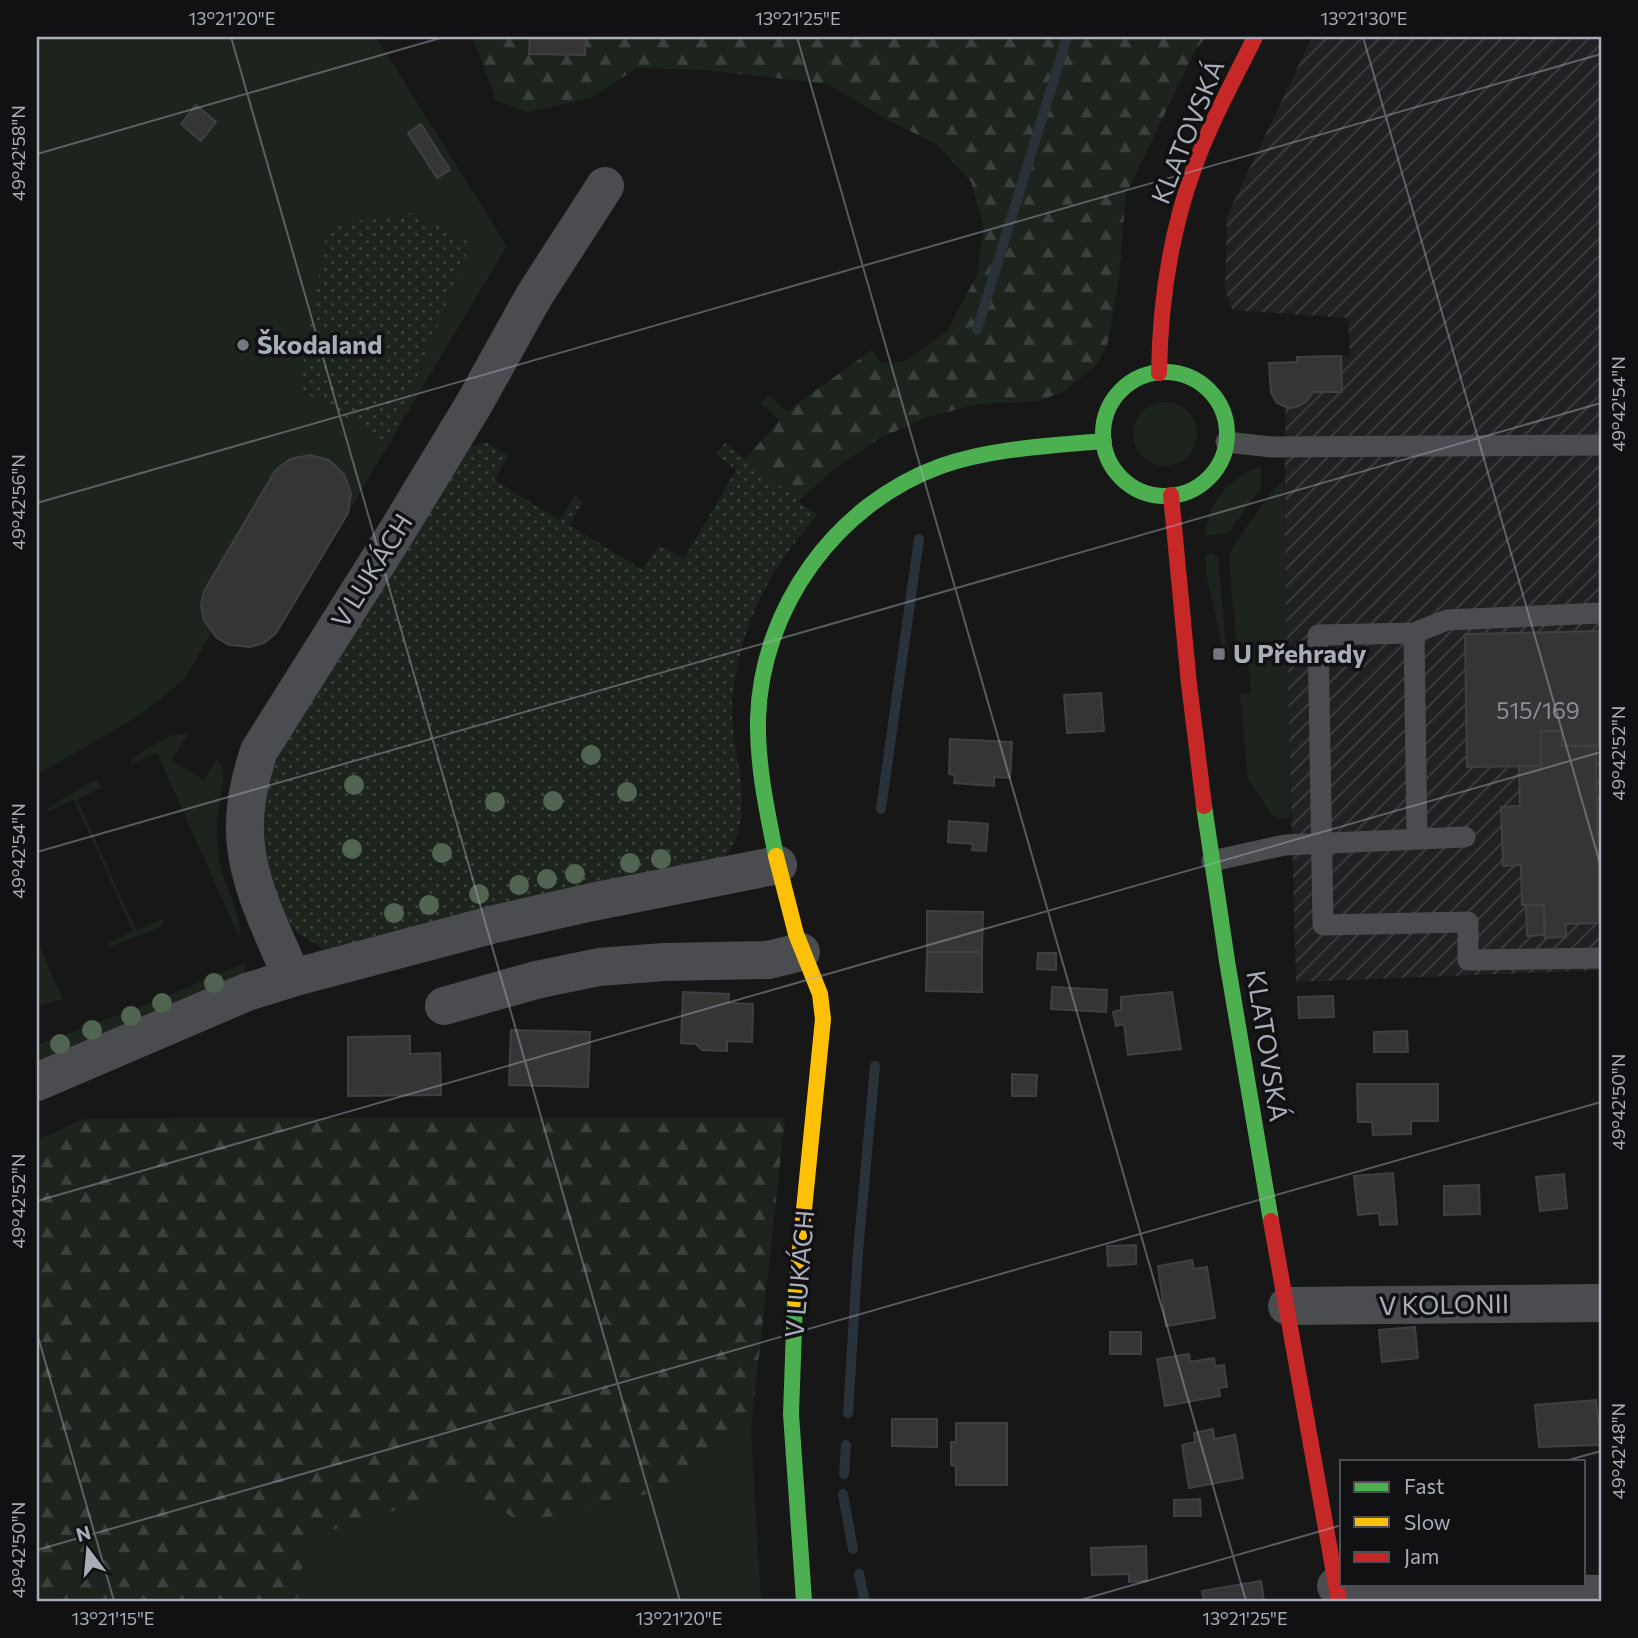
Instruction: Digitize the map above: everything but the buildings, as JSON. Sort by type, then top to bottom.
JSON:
[{"type":"main road","name":"KLATOVSKÁ","points":[[1159,373],[1164,288],[1171,244],[1187,186],[1206,137],[1255,37]]},
{"type":"main road","points":[[1159,373],[1182,375],[1207,389],[1223,414],[1227,431],[1219,464],[1208,478],[1188,492],[1171,495],[1147,493],[1126,482],[1111,463],[1104,441],[1106,417],[1118,396],[1136,380],[1159,373]]},
{"type":"main road","name":"V LUKÁCH","points":[[804,1601],[790,1430],[794,1305],[812,1161],[823,1007],[784,894],[759,754],[759,703],[768,653],[778,623],[803,574],[843,527],[872,502],[937,468],[985,454],[1104,441]]},
{"type":"main road","name":"KLATOVSKÁ","points":[[1171,495],[1196,748],[1212,861],[1246,1073],[1337,1593]]},
{"type":"street","name":"V LUKÁCH","points":[[292,978],[254,883],[246,847],[245,812],[259,751],[474,404],[534,296],[604,186]]},
{"type":"street","points":[[37,1082],[247,992],[292,978],[495,924],[778,865]]},
{"type":"street","points":[[444,1006],[536,979],[599,967],[664,962],[768,960],[802,952]]},
{"type":"street","name":"V KOLONII","points":[[1287,1306],[1601,1303]]},
{"type":"street","points":[[1337,1593],[1385,1589],[1601,1594]]},
{"type":"lane","points":[[1226,442],[1272,447],[1601,445]]},
{"type":"lane","points":[[1601,613],[1447,620],[1414,633],[1318,635],[1323,925],[1468,922],[1468,960],[1601,958]]},
{"type":"lane","points":[[1414,633],[1417,839]]},
{"type":"lane","points":[[1212,861],[1285,845],[1465,837]]},
{"type":"shaded area","points":[[1312,37],[1601,37],[1601,970],[1296,982],[1285,590],[1285,407],[1277,403],[1271,393],[1269,363],[1297,362],[1297,357],[1350,356],[1348,318],[1232,310],[1225,289],[1227,216]]},
{"type":"green space","name":"Škodaland","points":[[37,37],[376,37],[507,246],[276,633],[251,646],[235,646],[211,633],[184,680],[140,715],[37,775]]},
{"type":"green space","points":[[473,37],[1206,37],[1196,49],[1126,194],[1118,285],[1107,346],[1095,366],[1063,392],[1038,401],[978,404],[928,417],[880,438],[835,468],[799,501],[745,459],[780,420],[760,403],[768,395],[787,411],[872,350],[881,363],[892,364],[907,360],[947,331],[977,275],[984,228],[971,182],[937,144],[891,122],[828,84],[703,70],[637,68],[591,98],[527,112],[496,100]]},
{"type":"green space","points":[[413,213],[471,243],[390,444],[299,389],[328,225]]},
{"type":"green space","points":[[1165,402],[1183,408],[1191,416],[1197,434],[1191,452],[1183,460],[1165,466],[1147,460],[1139,452],[1133,434],[1139,416],[1147,408]]},
{"type":"green space","points":[[486,442],[508,456],[494,480],[560,520],[575,496],[583,502],[569,525],[643,570],[659,545],[684,559],[736,470],[716,454],[725,443],[817,515],[776,569],[757,606],[742,647],[732,702],[742,802],[737,835],[724,858],[337,950],[324,949],[297,933],[285,916],[262,853],[266,788],[279,754],[467,448]]},
{"type":"green space","points":[[1261,466],[1261,488],[1228,533],[1205,536],[1211,512],[1222,492],[1239,477]]},
{"type":"green space","points":[[1279,483],[1284,483],[1290,817],[1281,819],[1272,815],[1248,779],[1240,694],[1251,693],[1248,662],[1238,662],[1229,562],[1234,544]]},
{"type":"green space","points":[[1212,553],[1218,558],[1226,647],[1223,648],[1206,574],[1206,554]]},
{"type":"green space","points":[[188,734],[172,760],[204,780],[217,759],[223,771],[217,819],[218,853],[236,909],[239,937],[157,753],[131,764],[132,758],[171,735]]},
{"type":"green space","points":[[96,781],[103,787],[77,799],[136,930],[162,919],[163,923],[161,927],[109,947],[108,943],[133,931],[74,800],[49,811],[47,808]]},
{"type":"green space","points":[[37,941],[63,999],[37,1006]]},
{"type":"green space","points":[[247,962],[243,974],[37,1066],[37,1045],[143,1006]]},
{"type":"green space","points":[[785,1118],[751,1429],[660,1491],[523,1523],[458,1486],[366,1522],[314,1534],[303,1559],[297,1601],[37,1601],[37,1140],[84,1119]]},
{"type":"green space","points":[[751,1429],[761,1601],[297,1601],[303,1559],[314,1534],[366,1522],[458,1486],[523,1523],[660,1491]]},
{"type":"waterway","points":[[977,330],[1067,37]]},
{"type":"waterway","points":[[881,809],[919,539]]},
{"type":"waterway","points":[[848,1413],[858,1252],[875,1066]]},
{"type":"waterway","points":[[844,1474],[846,1445]]},
{"type":"waterway","points":[[843,1494],[853,1549]]},
{"type":"waterway","points":[[859,1574],[864,1598]]},
{"type":"traffic: fast","points":[[1165,372],[1189,377],[1208,391],[1222,410],[1227,434],[1222,458],[1208,477],[1189,491],[1165,496],[1141,491],[1122,477],[1108,458],[1103,434],[1108,410],[1122,391],[1141,377],[1165,372]]},
{"type":"traffic: fast","points":[[776,856],[759,753],[758,719],[762,678],[773,638],[790,600],[811,565],[838,533],[869,506],[903,483],[941,466],[1001,451],[1104,441]]},
{"type":"traffic: fast","points":[[1204,806],[1271,1221]]},
{"type":"traffic: fast","points":[[795,1300],[791,1414],[804,1601]]},
{"type":"traffic: slow","points":[[776,856],[796,934],[820,994],[823,1019],[795,1300]]},
{"type":"traffic: jam","points":[[1159,373],[1168,269],[1186,193],[1207,135],[1255,37]]},
{"type":"traffic: jam","points":[[1171,495],[1204,806]]},
{"type":"traffic: jam","points":[[1271,1221],[1339,1601]]},
{"type":"place","name":"Škodaland","points":[[243,345]]},
{"type":"place","name":"U Přehrady","points":[[1219,654]]}]
